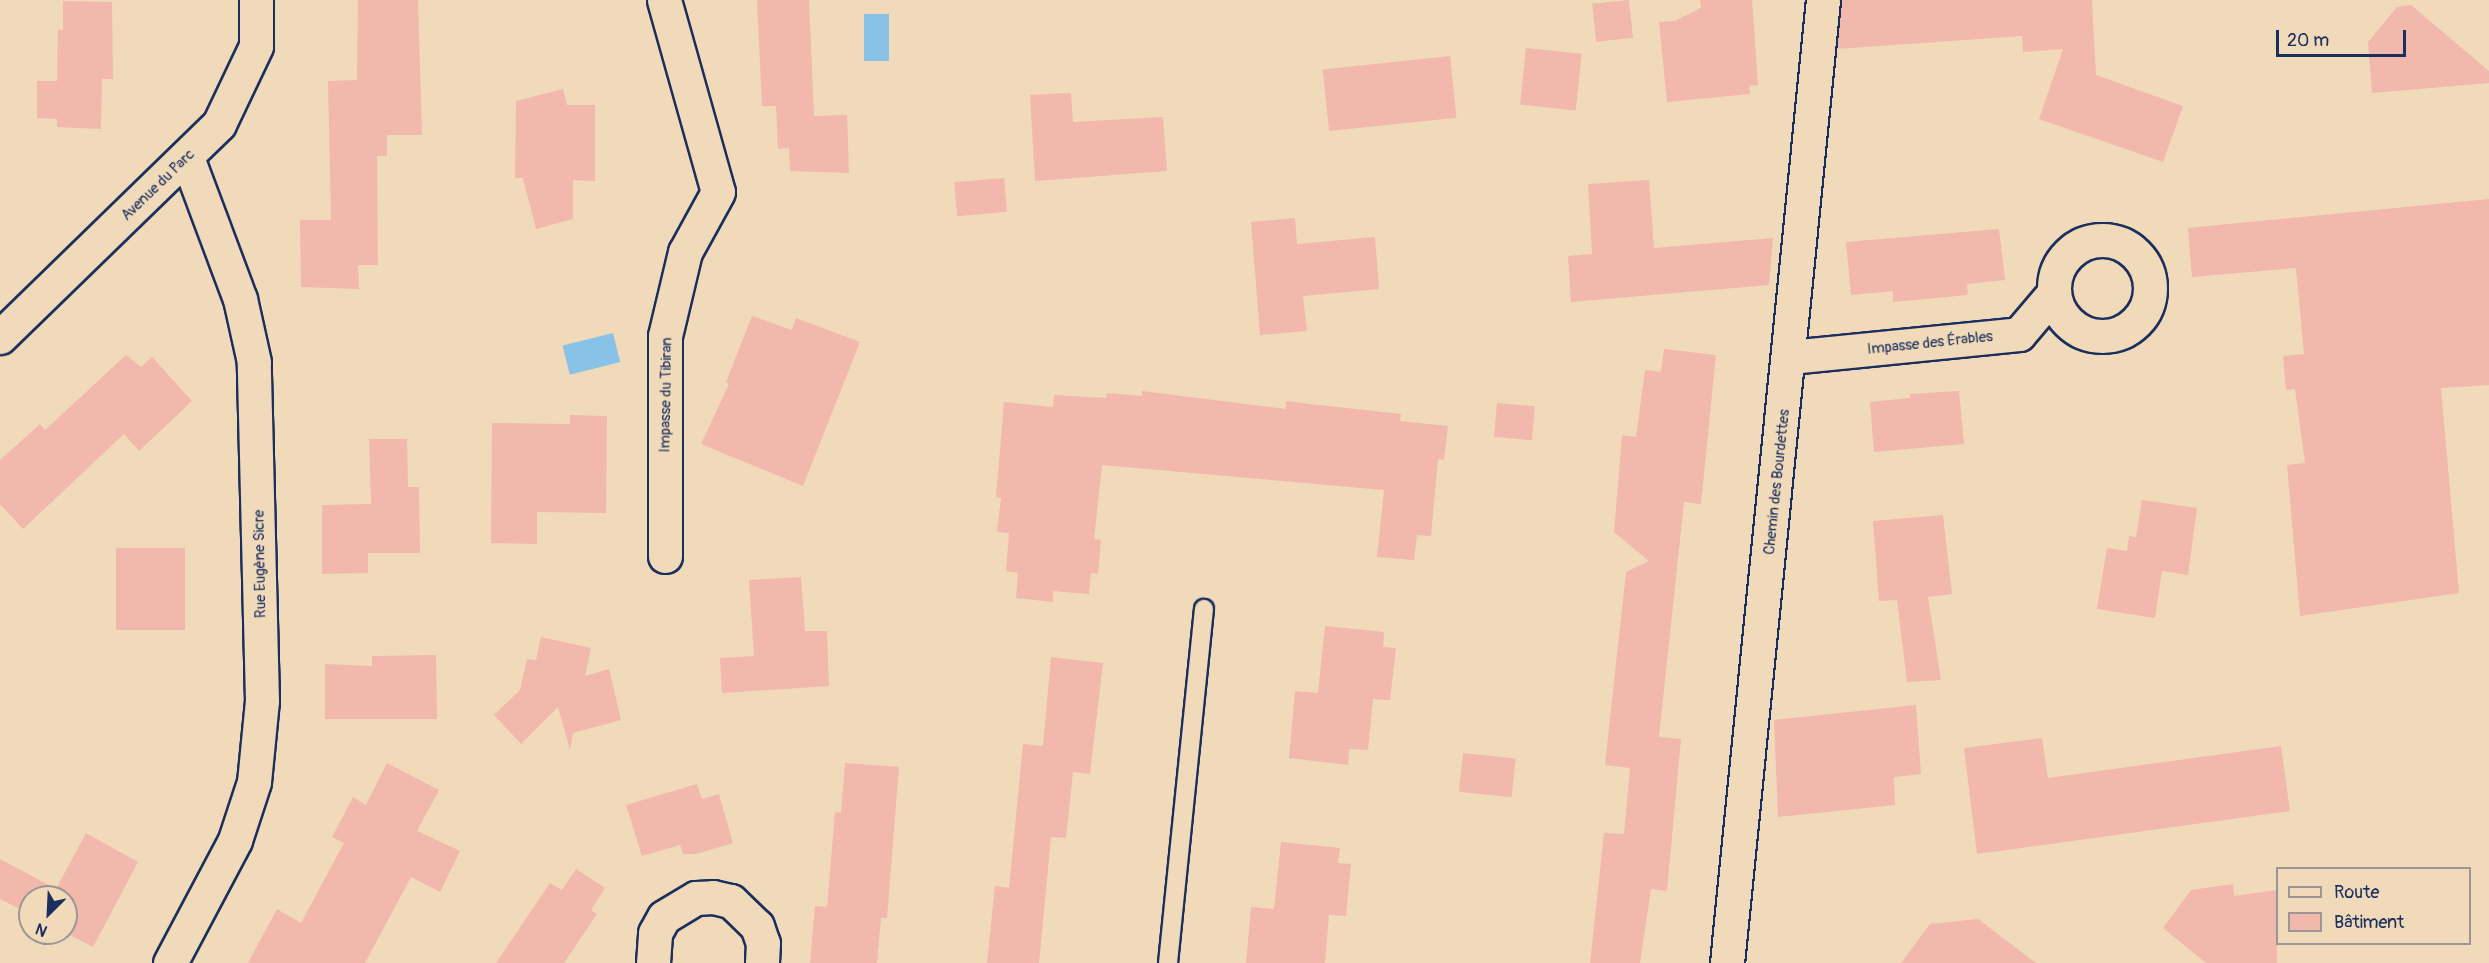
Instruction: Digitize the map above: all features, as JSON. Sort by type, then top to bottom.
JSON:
[{"type":"street","name":"Avenue du Parc","points":[[0,337],[219,124],[256,46],[256,0]]},
{"type":"street","name":"Impasse du Tibiran","points":[[664,0],[718,192],[685,252],[665,336],[664,556]]},
{"type":"street","name":"Chemin des Bourdettes","points":[[1727,963],[1790,357],[1823,0]]},
{"type":"street","name":"Rue Eugène Sicre","points":[[170,963],[235,840],[254,782],[262,701],[254,362],[240,299],[187,157]]},
{"type":"street","name":"Impasse des Érables","points":[[1790,357],[2019,334],[2052,295]]},
{"type":"street","points":[[653,963],[655,933],[664,917],[687,901],[713,897],[731,901],[757,926],[763,943],[762,963]]},
{"type":"lane","points":[[1168,963],[1204,609]]},
{"type":"water","points":[[864,14],[889,14],[889,61],[864,61]]},
{"type":"water","points":[[613,333],[620,362],[570,375],[563,346]]},
{"type":"building","points":[[358,0],[418,0],[422,135],[387,135],[387,156],[377,156],[378,265],[358,265],[359,289],[301,287],[300,220],[331,220],[328,81],[357,80]]},
{"type":"building","points":[[757,0],[809,0],[814,116],[847,115],[849,173],[790,171],[789,148],[778,149],[776,106],[762,106]]},
{"type":"building","points":[[1629,0],[1633,38],[1596,42],[1592,4]]},
{"type":"building","points":[[1700,0],[1752,0],[1758,85],[1749,86],[1750,94],[1667,102],[1659,22],[1675,21],[1701,8]]},
{"type":"building","points":[[1841,0],[2092,0],[2096,75],[2183,106],[2163,162],[2039,119],[2063,49],[2023,52],[2022,36],[1837,49]]},
{"type":"building","points":[[63,1],[112,2],[113,79],[102,79],[101,129],[57,127],[57,119],[37,118],[37,81],[57,81],[58,30],[63,30]]},
{"type":"building","points":[[2411,5],[2489,71],[2489,83],[2372,93],[2368,42],[2397,7]]},
{"type":"building","points":[[1526,48],[1582,54],[1576,111],[1520,105]]},
{"type":"building","points":[[1450,56],[1456,118],[1329,131],[1323,69]]},
{"type":"building","points":[[563,89],[567,105],[595,105],[595,181],[573,180],[573,219],[536,229],[523,178],[515,178],[516,101]]},
{"type":"building","points":[[1071,93],[1073,122],[1163,117],[1167,171],[1035,181],[1030,95]]},
{"type":"building","points":[[1004,178],[1007,212],[957,216],[954,182]]},
{"type":"building","points":[[1649,180],[1654,248],[1773,238],[1769,285],[1571,302],[1568,256],[1592,254],[1588,184]]},
{"type":"building","points":[[2489,199],[2489,385],[2441,388],[2459,593],[2300,616],[2287,465],[2305,463],[2295,389],[2286,390],[2283,356],[2304,354],[2296,268],[2192,277],[2188,228]]},
{"type":"building","points":[[1295,218],[1297,244],[1375,237],[1379,289],[1303,296],[1307,331],[1260,335],[1251,222]]},
{"type":"building","points":[[1999,229],[2005,280],[1967,284],[1968,295],[1893,302],[1893,291],[1851,295],[1846,242]]},
{"type":"building","points":[[752,316],[792,330],[796,318],[860,342],[803,486],[701,444],[729,384],[726,382]]},
{"type":"building","points":[[1664,349],[1716,355],[1701,504],[1684,502],[1659,737],[1681,739],[1667,891],[1651,889],[1640,963],[1590,963],[1604,833],[1624,834],[1630,768],[1605,765],[1626,572],[1649,561],[1614,532],[1622,435],[1636,437],[1645,370],[1661,372]]},
{"type":"building","points":[[126,355],[141,367],[152,357],[192,401],[139,451],[124,434],[23,529],[0,504],[0,460],[40,424],[45,430]]},
{"type":"building","points":[[1142,391],[1286,409],[1286,401],[1401,414],[1400,421],[1448,426],[1444,460],[1438,459],[1431,536],[1417,535],[1414,560],[1377,557],[1384,490],[1102,465],[1094,539],[1101,540],[1098,574],[1091,573],[1089,594],[1053,591],[1053,602],[1016,598],[1018,573],[1006,571],[1009,533],[997,532],[1001,498],[996,497],[1004,402],[1053,407],[1054,395],[1106,398],[1107,393],[1142,396]]},
{"type":"building","points":[[1959,391],[1964,444],[1874,452],[1870,402],[1910,398],[1910,394]]},
{"type":"building","points":[[1497,403],[1535,406],[1532,440],[1494,437]]},
{"type":"building","points":[[570,415],[607,416],[606,513],[537,512],[537,544],[491,543],[492,423],[570,424]]},
{"type":"building","points":[[369,439],[407,439],[408,487],[419,487],[420,553],[368,553],[368,573],[322,574],[322,505],[371,504]]},
{"type":"building","points":[[2142,500],[2197,508],[2188,575],[2162,571],[2155,618],[2097,609],[2107,548],[2127,551],[2129,536],[2136,537]]},
{"type":"building","points":[[1943,515],[1952,594],[1928,597],[1941,680],[1907,682],[1897,600],[1879,601],[1873,521]]},
{"type":"building","points":[[116,548],[185,548],[185,630],[116,630]]},
{"type":"building","points":[[801,577],[805,631],[827,631],[829,686],[722,693],[720,658],[754,656],[749,580]]},
{"type":"building","points":[[1325,626],[1384,632],[1383,647],[1396,648],[1390,700],[1373,699],[1368,750],[1349,749],[1348,765],[1289,758],[1295,691],[1318,693]]},
{"type":"building","points":[[541,637],[591,648],[585,676],[609,669],[621,720],[573,733],[570,750],[558,707],[521,744],[494,715],[520,690],[527,659],[536,660]]},
{"type":"building","points":[[436,655],[437,719],[325,719],[325,664],[372,666],[372,656]]},
{"type":"building","points":[[1051,657],[1103,663],[1090,774],[1073,772],[1066,838],[1051,837],[1039,963],[987,963],[995,886],[1009,888],[1023,744],[1043,746]]},
{"type":"building","points":[[1916,705],[1921,774],[1894,777],[1895,805],[1778,817],[1774,720]]},
{"type":"building","points":[[2042,738],[2048,778],[2281,746],[2290,811],[1977,854],[1964,748]]},
{"type":"building","points":[[1463,753],[1516,759],[1512,797],[1459,792]]},
{"type":"building","points":[[387,763],[439,790],[417,831],[460,851],[440,892],[411,877],[365,963],[248,963],[277,909],[301,923],[344,843],[332,837],[353,797],[366,805]]},
{"type":"building","points":[[845,763],[899,767],[887,918],[881,918],[877,963],[810,963],[815,906],[827,907],[835,812],[841,813]]},
{"type":"building","points":[[697,784],[702,799],[719,794],[733,843],[696,854],[683,854],[680,845],[642,856],[626,805]]},
{"type":"building","points":[[86,833],[138,862],[93,947],[78,939],[78,885],[58,885]]},
{"type":"building","points":[[1281,842],[1340,848],[1338,863],[1351,864],[1346,916],[1329,915],[1325,963],[1246,963],[1251,907],[1274,909]]},
{"type":"building","points":[[0,859],[49,885],[18,885],[18,908],[0,899]]},
{"type":"building","points":[[576,869],[605,888],[591,910],[597,914],[564,963],[496,963],[550,883],[562,890]]},
{"type":"building","points":[[2233,884],[2234,896],[2276,890],[2277,963],[2206,963],[2163,928],[2191,890]]},
{"type":"building","points":[[1978,919],[2036,963],[1901,963],[1930,924]]}]
